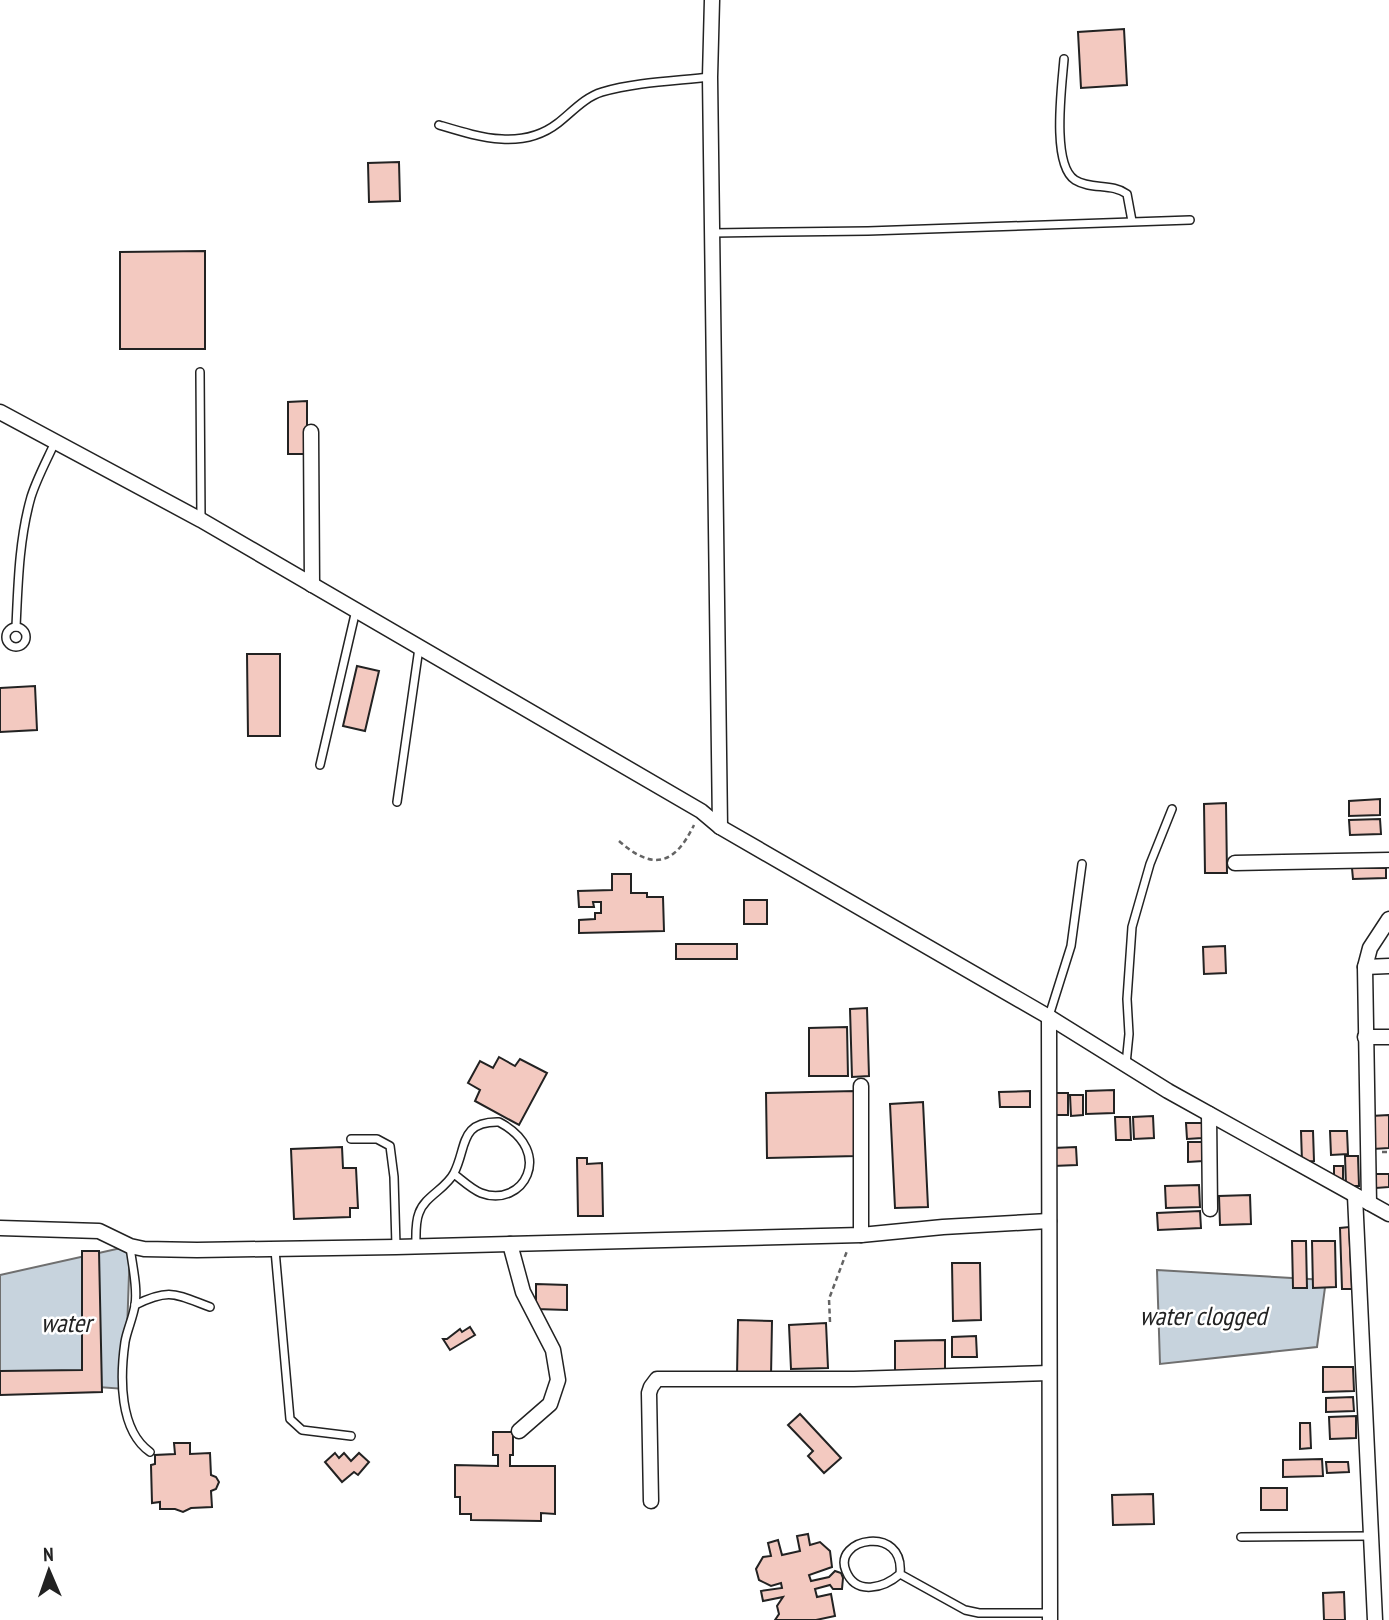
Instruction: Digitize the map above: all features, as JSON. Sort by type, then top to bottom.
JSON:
[{"type":"street","points":[[712,0],[710,77],[720,827]]},
{"type":"street","points":[[0,412],[201,520],[701,811],[720,827],[1049,1017],[1209,1114],[1389,1214]]},
{"type":"street","points":[[312,432],[312,585]]},
{"type":"street","points":[[1235,863],[1389,860]]},
{"type":"street","points":[[1375,1620],[1362,1199],[1365,967],[1370,948],[1389,919]]},
{"type":"street","points":[[1365,967],[1389,966]]},
{"type":"street","points":[[1049,1017],[1049,1617]]},
{"type":"street","points":[[1365,1037],[1389,1037]]},
{"type":"street","points":[[857,1235],[861,1086]]},
{"type":"street","points":[[1209,1114],[1210,1209]]},
{"type":"street","points":[[0,1228],[99,1231],[130,1246],[156,1250],[416,1247],[857,1235],[1049,1221]]},
{"type":"street","points":[[510,1244],[523,1292],[553,1350],[558,1380],[550,1404],[519,1431]]},
{"type":"street","points":[[651,1500],[649,1393],[657,1379],[854,1379],[1049,1373]]},
{"type":"lane","points":[[1064,59],[1061,146],[1066,171],[1074,180],[1091,186],[1120,189],[1127,194],[1132,221]]},
{"type":"lane","points":[[439,124],[477,136],[515,140],[549,130],[581,103],[604,91],[710,77]]},
{"type":"lane","points":[[713,233],[1190,220]]},
{"type":"lane","points":[[200,372],[201,520]]},
{"type":"lane","points":[[16,627],[18,575],[28,511],[35,487],[55,442]]},
{"type":"lane","points":[[320,765],[356,610]]},
{"type":"lane","points":[[397,802],[419,647]]},
{"type":"lane","points":[[1126,1065],[1132,927],[1150,864],[1172,809]]},
{"type":"lane","points":[[1049,1017],[1071,946],[1082,864]]},
{"type":"lane","points":[[416,1247],[418,1218],[423,1205],[454,1174],[468,1135],[478,1124],[499,1122],[523,1139],[529,1151],[529,1171],[518,1187],[509,1192],[482,1194],[454,1174]]},
{"type":"lane","points":[[351,1139],[377,1139],[390,1146],[393,1152],[396,1247]]},
{"type":"lane","points":[[130,1246],[135,1305],[125,1350],[125,1413],[136,1440],[150,1452]]},
{"type":"lane","points":[[275,1249],[290,1419],[302,1430],[351,1436]]},
{"type":"lane","points":[[135,1305],[156,1295],[170,1293],[210,1307]]},
{"type":"lane","points":[[1241,1537],[1371,1536]]},
{"type":"lane","points":[[870,1541],[885,1543],[893,1548],[900,1560],[900,1574],[881,1587],[862,1587],[849,1580],[843,1566],[847,1552],[858,1544],[870,1541]]},
{"type":"lane","points":[[900,1574],[965,1610],[1049,1617]]},
{"type":"path","points":[[619,841],[632,851],[650,859],[670,858],[688,838],[701,811]]},
{"type":"path","points":[[830,1322],[829,1299],[857,1235]]},
{"type":"water","name":"water","points":[[130,1246],[125,1389],[0,1380],[0,1275]]},
{"type":"water","name":"water clogged","points":[[1157,1270],[1326,1280],[1317,1347],[1160,1364]]},
{"type":"building","points":[[1124,29],[1127,85],[1081,88],[1078,32]]},
{"type":"building","points":[[399,162],[400,201],[369,202],[368,163]]},
{"type":"building","points":[[205,251],[205,349],[120,349],[120,252]]},
{"type":"building","points":[[307,401],[307,454],[288,454],[288,402]]},
{"type":"building","points":[[247,654],[280,654],[280,736],[248,736]]},
{"type":"building","points":[[357,666],[379,671],[365,731],[343,726]]},
{"type":"building","points":[[35,686],[37,730],[0,732],[0,688]]},
{"type":"building","points":[[1380,799],[1380,815],[1349,816],[1349,801]]},
{"type":"building","points":[[1226,803],[1227,873],[1205,873],[1204,804]]},
{"type":"building","points":[[1380,819],[1381,834],[1350,835],[1349,820]]},
{"type":"building","points":[[1352,868],[1386,868],[1386,878],[1353,879]]},
{"type":"building","points":[[612,874],[631,874],[631,893],[663,897],[664,931],[579,933],[579,920],[595,919],[595,913],[601,913],[601,902],[593,902],[594,907],[579,907],[578,891],[612,890]]},
{"type":"building","points":[[744,900],[767,900],[767,924],[744,924]]},
{"type":"building","points":[[676,944],[737,944],[737,959],[676,959]]},
{"type":"building","points":[[1225,946],[1226,973],[1204,974],[1203,947]]},
{"type":"building","points":[[867,1008],[869,1076],[852,1077],[850,1009]]},
{"type":"building","points":[[847,1027],[848,1076],[809,1076],[809,1028]]},
{"type":"building","points":[[499,1057],[515,1066],[520,1059],[547,1073],[519,1125],[475,1101],[480,1090],[468,1083],[480,1061],[493,1068]]},
{"type":"building","points":[[1114,1090],[1114,1113],[1086,1114],[1086,1091]]},
{"type":"building","points":[[855,1091],[857,1156],[767,1158],[766,1093]]},
{"type":"building","points":[[1030,1091],[1030,1107],[1000,1107],[999,1092]]},
{"type":"building","points":[[1053,1093],[1068,1093],[1068,1115],[1054,1115]]},
{"type":"building","points":[[1070,1095],[1083,1095],[1083,1115],[1071,1116]]},
{"type":"building","points":[[923,1102],[928,1207],[895,1208],[890,1104]]},
{"type":"building","points":[[1389,1115],[1389,1148],[1373,1149],[1371,1116]]},
{"type":"building","points":[[1153,1116],[1154,1138],[1134,1139],[1133,1117]]},
{"type":"building","points":[[1115,1117],[1130,1117],[1131,1140],[1116,1140]]},
{"type":"building","points":[[1186,1123],[1202,1123],[1202,1138],[1187,1139]]},
{"type":"building","points":[[1301,1131],[1313,1131],[1314,1161],[1302,1162]]},
{"type":"building","points":[[1330,1131],[1347,1131],[1348,1154],[1331,1155]]},
{"type":"building","points":[[1188,1142],[1202,1142],[1203,1161],[1188,1162]]},
{"type":"building","points":[[342,1147],[343,1168],[356,1168],[358,1208],[350,1208],[350,1217],[294,1219],[291,1149]]},
{"type":"building","points":[[1076,1147],[1077,1165],[1053,1166],[1053,1148]]},
{"type":"building","points":[[1345,1156],[1358,1156],[1359,1186],[1346,1186]]},
{"type":"building","points":[[577,1158],[587,1158],[587,1164],[602,1163],[603,1216],[578,1216]]},
{"type":"building","points":[[1334,1166],[1343,1166],[1343,1181],[1334,1181]]},
{"type":"building","points":[[1375,1174],[1389,1174],[1389,1187],[1376,1188]]},
{"type":"building","points":[[1199,1185],[1200,1207],[1166,1208],[1165,1186]]},
{"type":"building","points":[[1250,1195],[1251,1224],[1220,1225],[1219,1196]]},
{"type":"building","points":[[1200,1211],[1201,1228],[1158,1230],[1157,1213]]},
{"type":"building","points":[[1349,1227],[1352,1289],[1342,1289],[1340,1228]]},
{"type":"building","points":[[1292,1241],[1306,1241],[1307,1288],[1293,1288]]},
{"type":"building","points":[[1312,1241],[1335,1241],[1336,1287],[1313,1288]]},
{"type":"building","points":[[82,1251],[99,1251],[102,1392],[0,1395],[0,1371],[82,1370]]},
{"type":"building","points":[[952,1263],[980,1263],[981,1320],[953,1321]]},
{"type":"building","points":[[536,1284],[567,1285],[567,1310],[536,1309]]},
{"type":"building","points":[[738,1320],[772,1321],[771,1377],[737,1377]]},
{"type":"building","points":[[826,1323],[828,1368],[791,1369],[789,1325]]},
{"type":"building","points":[[470,1327],[475,1335],[450,1350],[443,1339],[460,1329],[462,1332]]},
{"type":"building","points":[[976,1336],[977,1357],[952,1357],[952,1337]]},
{"type":"building","points":[[945,1340],[945,1370],[895,1371],[895,1341]]},
{"type":"building","points":[[1323,1367],[1353,1367],[1354,1391],[1323,1392]]},
{"type":"building","points":[[1353,1397],[1354,1411],[1326,1412],[1326,1398]]},
{"type":"building","points":[[800,1414],[841,1458],[824,1473],[808,1456],[813,1451],[788,1425]]},
{"type":"building","points":[[1356,1416],[1356,1438],[1330,1439],[1329,1417]]},
{"type":"building","points":[[1300,1423],[1310,1423],[1311,1448],[1300,1449]]},
{"type":"building","points":[[493,1432],[513,1432],[510,1466],[555,1466],[555,1514],[541,1513],[541,1521],[471,1520],[471,1514],[460,1514],[460,1497],[455,1497],[455,1465],[498,1466],[498,1455],[493,1455]]},
{"type":"building","points":[[174,1443],[190,1443],[190,1454],[210,1453],[211,1475],[219,1482],[216,1489],[211,1491],[212,1507],[191,1508],[183,1512],[160,1509],[160,1502],[152,1503],[151,1465],[155,1464],[155,1455],[175,1454]]},
{"type":"building","points":[[335,1453],[339,1458],[344,1453],[351,1461],[359,1453],[369,1462],[358,1475],[354,1472],[342,1482],[325,1462]]},
{"type":"building","points":[[1322,1459],[1323,1476],[1283,1477],[1283,1460]]},
{"type":"building","points":[[1326,1462],[1348,1462],[1349,1472],[1327,1473]]},
{"type":"building","points":[[1261,1488],[1287,1488],[1287,1510],[1261,1510]]},
{"type":"building","points":[[1153,1494],[1154,1524],[1113,1525],[1112,1495]]},
{"type":"building","points":[[808,1534],[810,1545],[820,1542],[830,1551],[832,1567],[809,1575],[811,1581],[829,1577],[835,1571],[841,1573],[843,1578],[842,1589],[833,1589],[830,1585],[815,1589],[817,1597],[831,1594],[835,1616],[816,1620],[775,1620],[779,1614],[777,1606],[783,1597],[763,1601],[761,1591],[782,1588],[781,1583],[771,1586],[759,1580],[756,1569],[763,1557],[771,1556],[768,1543],[778,1540],[782,1555],[800,1551],[797,1536]]},
{"type":"building","points":[[1344,1592],[1345,1620],[1324,1620],[1323,1593]]}]
